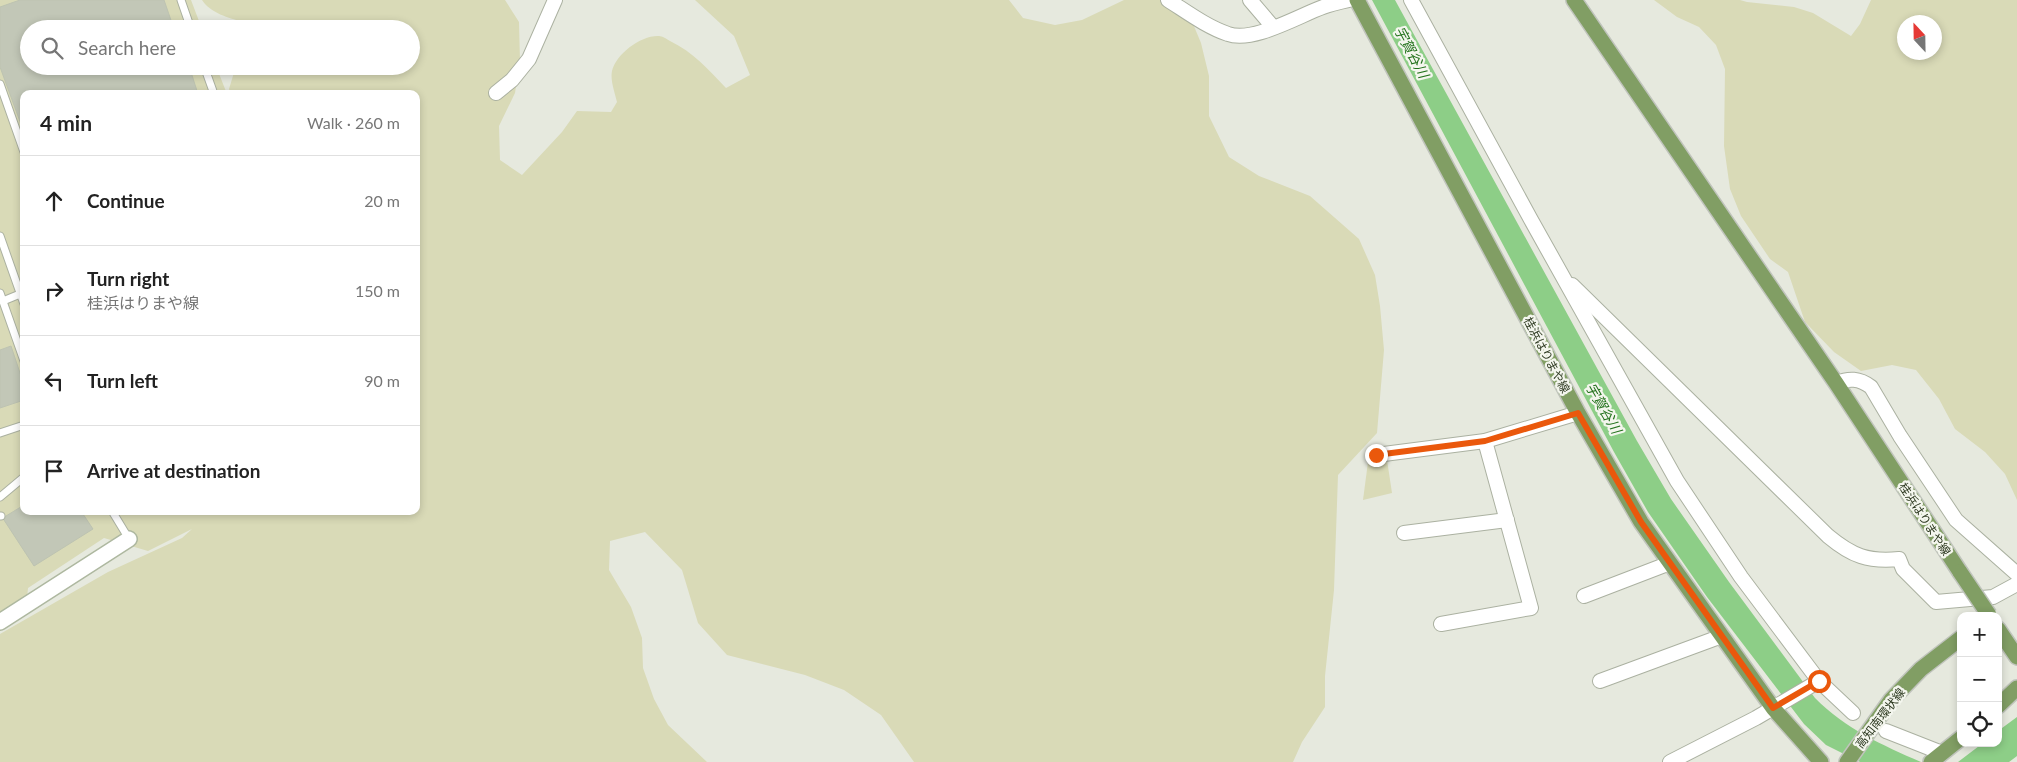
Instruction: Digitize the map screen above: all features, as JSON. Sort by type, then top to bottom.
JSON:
[{"type":"main road","name":"桂浜はりまや線","points":[[1358,0],[1578,413],[1641,522],[1722,636],[1821,762]]},
{"type":"main road","name":"桂浜はりまや線","points":[[1574,0],[1836,383],[1986,612]]},
{"type":"main road","points":[[2002,635],[2017,657]]},
{"type":"main road","name":"高知南環状線","points":[[1848,761],[1870,728],[1897,694],[1921,669],[1957,641]]},
{"type":"main road","points":[[2002,702],[2017,688]]},
{"type":"main road","points":[[1935,759],[1957,741]]},
{"type":"street","points":[[496,92],[512,80],[529,59],[555,0]]},
{"type":"street","points":[[1168,0],[1229,34],[1242,37],[1348,0]]},
{"type":"street","points":[[1250,0],[1273,27]]},
{"type":"street","points":[[1411,0],[1677,481],[1741,578],[1816,682],[1853,713]]},
{"type":"street","points":[[1561,274],[1828,536],[1847,551],[1865,558],[1899,559],[1903,569],[1936,602],[1993,597],[2017,584]]},
{"type":"street","points":[[1836,383],[1845,379],[1854,379],[1865,382],[1871,387],[1900,436],[1956,520],[2017,574]]},
{"type":"street","points":[[1376,455],[1485,441],[1578,413]]},
{"type":"street","points":[[1441,624],[1531,608],[1485,441]]},
{"type":"street","points":[[1404,533],[1507,520]]},
{"type":"street","points":[[0,622],[129,539]]},
{"type":"street","points":[[1584,596],[1670,563]]},
{"type":"street","points":[[1600,681],[1722,636]]},
{"type":"street","points":[[1670,762],[1778,705],[1816,682]]},
{"type":"street","points":[[1886,731],[1935,759]]},
{"type":"lane","points":[[181,0],[188,20]]},
{"type":"lane","points":[[207,75],[213,90]]},
{"type":"lane","points":[[0,84],[20,141]]},
{"type":"lane","points":[[0,236],[20,294],[3,302]]},
{"type":"lane","points":[[0,293],[20,350]]},
{"type":"lane","points":[[0,433],[20,426]]},
{"type":"lane","points":[[0,497],[20,480]]},
{"type":"lane","points":[[114,515],[129,539]]},
{"type":"shaded area","points":[[0,0],[191,0],[199,20],[20,20],[20,75],[220,75],[225,90],[20,90],[20,515],[420,515],[420,90],[229,89],[233,75],[420,75],[420,20],[236,20],[215,12],[205,5],[202,0],[505,0],[519,22],[520,61],[515,93],[499,126],[500,160],[522,175],[562,132],[577,111],[611,112],[617,102],[612,78],[614,65],[624,52],[637,42],[660,36],[678,45],[700,62],[726,88],[750,75],[734,36],[695,0],[1009,0],[1023,18],[1055,25],[1082,20],[1124,0],[1178,0],[1186,7],[1201,43],[1209,76],[1209,116],[1229,157],[1259,176],[1310,196],[1359,239],[1375,275],[1384,350],[1377,433],[1338,475],[1334,590],[1325,676],[1325,707],[1302,742],[1293,762],[914,762],[881,715],[844,690],[805,675],[727,655],[698,623],[682,570],[645,532],[610,541],[609,570],[631,607],[642,638],[643,668],[654,699],[668,725],[707,762],[0,762],[0,634],[108,572],[182,538],[192,529],[148,551],[104,538],[28,588],[27,598],[0,615]]},
{"type":"shaded area","points":[[1654,0],[1740,0],[1794,7],[1813,13],[1851,36],[1860,24],[1871,0],[2017,0],[2017,500],[2005,474],[1985,452],[1955,429],[1939,399],[1916,370],[1892,365],[1861,371],[1834,352],[1805,322],[1788,272],[1770,259],[1741,216],[1730,189],[1724,146],[1725,69],[1716,45],[1699,27],[1677,17]]},
{"type":"shaded area","points":[[1387,460],[1392,493],[1363,500],[1368,462]]},
{"type":"water","name":"宇賀谷川","points":[[1372,0],[1395,0],[1637,441],[1671,499],[1729,582],[1815,698],[1839,719],[1865,735],[1921,762],[1860,762],[1826,745],[1804,724],[1707,597],[1648,512],[1614,452]]},
{"type":"water","points":[[2017,717],[2017,756],[2009,762],[1958,762],[1978,747],[2002,747],[2002,728]]},
{"type":"building","points":[[20,0],[164,0],[171,20],[20,20],[20,75],[192,75],[197,90],[20,90],[20,122],[0,67],[0,7]]},
{"type":"building","points":[[11,346],[20,373],[20,401],[0,408],[0,350]]},
{"type":"building","points":[[20,507],[20,515],[84,515],[93,529],[34,566],[4,520],[6,516]]},
{"type":"route","points":[[1376,455],[1485,441],[1578,413],[1641,522],[1773,708],[1819,681]]}]
